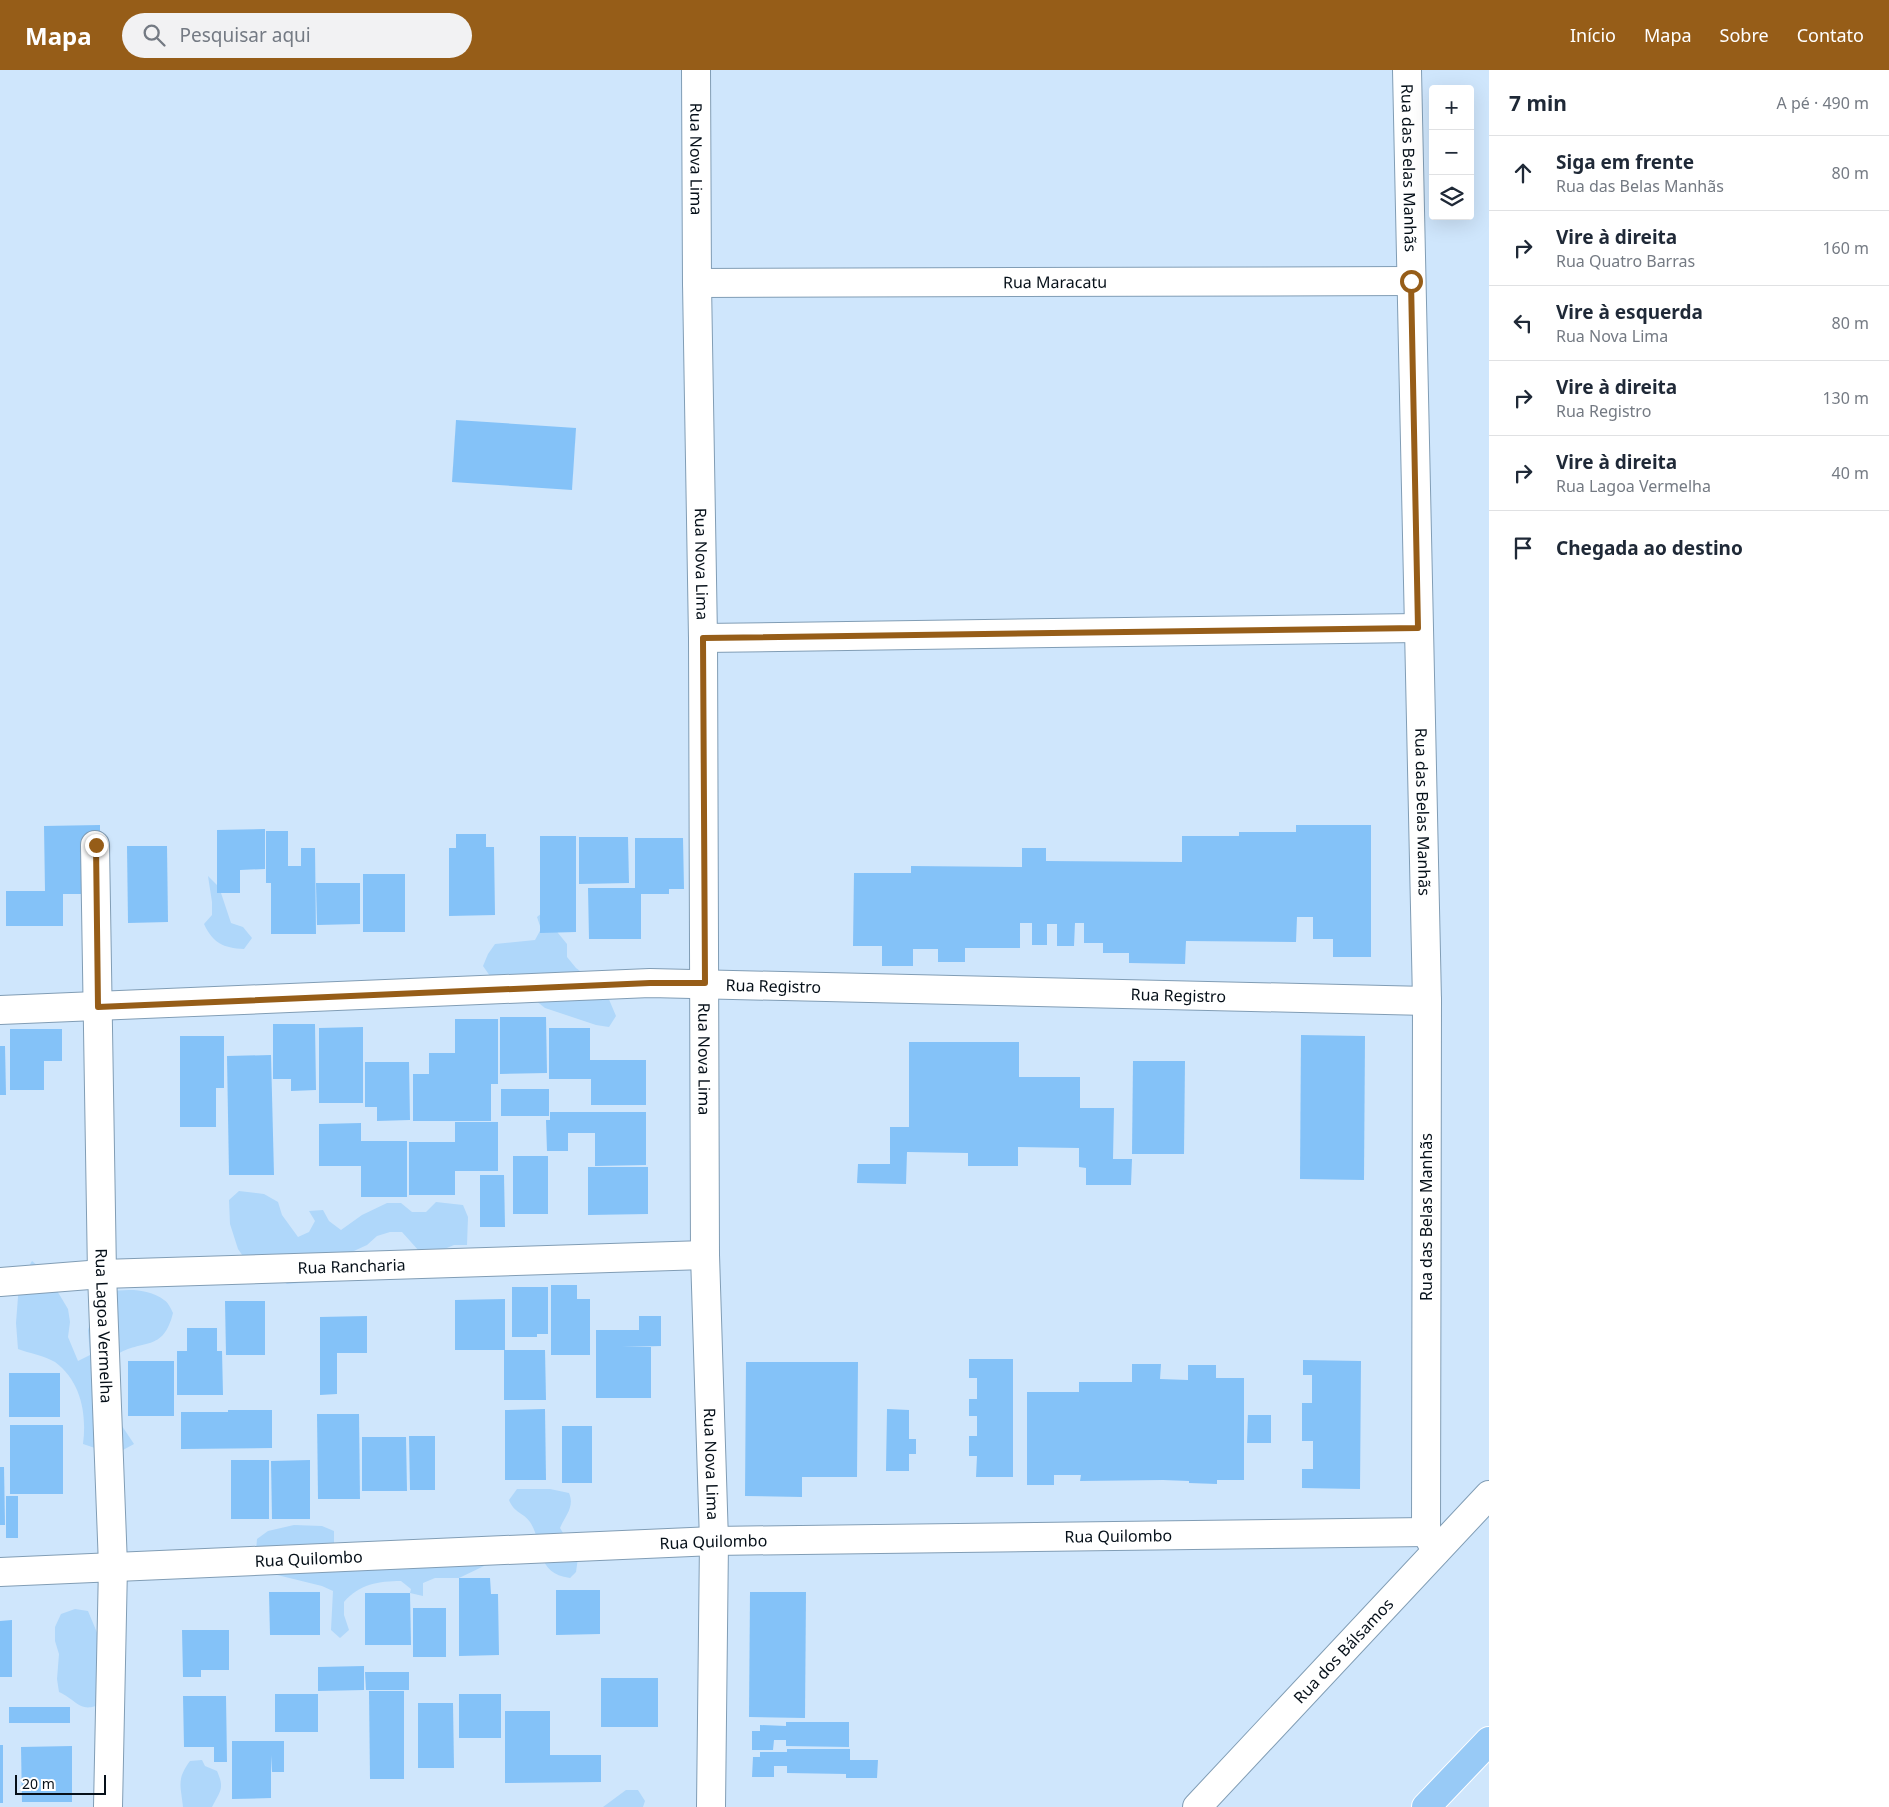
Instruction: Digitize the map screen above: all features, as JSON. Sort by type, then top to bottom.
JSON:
[{"type":"highway","points":[[1426,1807],[1489,1741]]},
{"type":"street","name":"Rua Nova Lima","points":[[696,70],[697,283],[703,638],[705,1255],[714,1541],[711,1807]]},
{"type":"street","name":"Rua das Belas Manhãs","points":[[1407,70],[1427,1001],[1431,1541]]},
{"type":"street","name":"Rua Maracatu","points":[[697,283],[1411,281]]},
{"type":"street","points":[[703,638],[1418,628]]},
{"type":"street","name":"Rua Lagoa Vermelha","points":[[96,845],[102,1274],[113,1566],[108,1807]]},
{"type":"street","name":"Rua Registro","points":[[0,1010],[650,983],[1427,1001]]},
{"type":"street","name":"Rua Rancharia","points":[[0,1282],[102,1274],[705,1255]]},
{"type":"street","name":"Rua dos Bálsamos","points":[[1197,1807],[1431,1541],[1489,1495]]},
{"type":"street","name":"Rua Quilombo","points":[[0,1572],[714,1541],[1431,1541]]},
{"type":"shaded area","points":[[208,876],[219,887],[231,923],[243,927],[252,938],[244,949],[224,946],[211,936],[204,924],[212,915]]},
{"type":"shaded area","points":[[547,909],[558,933],[567,944],[567,957],[576,968],[605,990],[616,1016],[609,1027],[596,1025],[545,1008],[535,1000],[490,976],[483,966],[495,944],[535,940],[541,929],[537,917]]},
{"type":"shaded area","points":[[239,1191],[264,1194],[278,1202],[282,1215],[298,1237],[309,1232],[315,1221],[309,1211],[323,1210],[329,1221],[341,1230],[362,1215],[387,1203],[401,1203],[412,1212],[426,1212],[436,1202],[463,1205],[468,1217],[467,1245],[454,1245],[430,1255],[419,1251],[402,1232],[390,1232],[377,1236],[367,1245],[343,1256],[321,1273],[313,1282],[287,1284],[245,1259],[238,1249],[230,1224],[229,1200]]},
{"type":"shaded area","points":[[32,1261],[47,1274],[68,1309],[70,1322],[68,1337],[78,1361],[90,1355],[88,1330],[92,1317],[108,1292],[129,1290],[151,1293],[165,1301],[173,1313],[169,1326],[158,1339],[116,1355],[116,1417],[134,1444],[123,1450],[95,1448],[83,1444],[83,1410],[71,1379],[55,1362],[18,1349],[16,1323],[19,1284]]},
{"type":"shaded area","points":[[517,1489],[550,1489],[569,1493],[571,1503],[569,1511],[560,1528],[578,1558],[576,1572],[570,1578],[559,1575],[545,1564],[530,1522],[514,1508],[509,1500]]},
{"type":"shaded area","points":[[294,1525],[322,1526],[334,1531],[334,1545],[479,1554],[484,1566],[459,1578],[435,1578],[423,1583],[423,1596],[410,1593],[411,1589],[401,1581],[377,1583],[363,1587],[344,1602],[344,1615],[349,1630],[340,1638],[331,1630],[333,1591],[322,1586],[269,1573],[256,1551],[257,1539],[268,1531]]},
{"type":"shaded area","points":[[75,1609],[88,1611],[98,1635],[98,1661],[104,1703],[96,1706],[84,1707],[59,1692],[57,1679],[59,1654],[55,1641],[55,1627],[61,1614]]},
{"type":"shaded area","points":[[202,1760],[205,1766],[217,1771],[221,1782],[219,1793],[212,1807],[183,1807],[180,1783],[183,1773],[190,1761]]},
{"type":"shaded area","points":[[626,1790],[638,1790],[645,1801],[643,1807],[603,1807]]},
{"type":"building","points":[[456,420],[576,428],[572,490],[452,482]]},
{"type":"building","points":[[100,825],[100,894],[63,894],[63,926],[6,926],[6,891],[45,891],[44,826]]},
{"type":"building","points":[[1296,825],[1371,825],[1371,957],[1333,957],[1333,939],[1313,939],[1313,917],[1297,917],[1296,942],[1186,941],[1185,964],[1129,963],[1129,953],[1103,953],[1103,943],[1084,943],[1084,923],[1075,923],[1074,946],[1057,946],[1057,924],[1047,924],[1047,945],[1032,945],[1032,923],[1020,923],[1020,948],[965,948],[965,962],[938,962],[938,949],[913,949],[913,966],[882,966],[882,946],[853,946],[854,873],[911,873],[911,866],[1022,867],[1022,848],[1046,848],[1046,861],[1182,862],[1182,836],[1239,836],[1239,832],[1296,832]]},
{"type":"building","points":[[265,829],[265,869],[240,870],[240,893],[217,893],[217,830]]},
{"type":"building","points":[[266,831],[288,831],[288,866],[301,866],[301,848],[315,848],[316,934],[271,934],[271,883],[266,883]]},
{"type":"building","points":[[456,834],[486,834],[486,847],[494,847],[495,915],[449,916],[449,848],[456,848]]},
{"type":"building","points":[[540,836],[576,836],[576,932],[540,933]]},
{"type":"building","points":[[579,837],[628,837],[629,883],[579,884]]},
{"type":"building","points":[[635,838],[683,838],[684,889],[669,889],[669,894],[641,894],[641,939],[589,939],[588,888],[635,888]]},
{"type":"building","points":[[127,846],[167,846],[168,922],[128,923]]},
{"type":"building","points":[[363,874],[405,874],[405,932],[363,932]]},
{"type":"building","points":[[316,883],[360,883],[360,924],[317,925]]},
{"type":"building","points":[[500,1017],[546,1017],[547,1073],[500,1074]]},
{"type":"building","points":[[455,1019],[498,1019],[498,1084],[491,1084],[491,1121],[413,1121],[413,1074],[429,1074],[429,1053],[455,1053]]},
{"type":"building","points":[[273,1024],[315,1024],[316,1090],[291,1091],[291,1079],[273,1079]]},
{"type":"building","points":[[363,1027],[363,1103],[319,1103],[319,1028]]},
{"type":"building","points":[[549,1028],[590,1028],[590,1060],[646,1060],[646,1105],[591,1105],[591,1079],[549,1079]]},
{"type":"building","points":[[10,1029],[62,1029],[62,1061],[44,1061],[44,1090],[10,1090]]},
{"type":"building","points":[[1301,1035],[1365,1036],[1364,1180],[1300,1179]]},
{"type":"building","points":[[180,1036],[224,1036],[224,1088],[216,1088],[216,1127],[180,1127]]},
{"type":"building","points":[[909,1042],[1019,1042],[1019,1077],[1080,1077],[1080,1108],[1114,1108],[1113,1159],[1132,1159],[1131,1185],[1086,1185],[1086,1168],[1079,1167],[1079,1148],[1018,1147],[1018,1166],[968,1166],[968,1153],[907,1152],[906,1184],[857,1183],[858,1164],[890,1164],[890,1127],[909,1127]]},
{"type":"building","points":[[0,1046],[5,1046],[6,1095],[0,1095]]},
{"type":"building","points":[[271,1055],[274,1175],[229,1175],[227,1056]]},
{"type":"building","points":[[1133,1061],[1185,1061],[1184,1154],[1132,1154]]},
{"type":"building","points":[[365,1062],[409,1062],[410,1120],[377,1121],[377,1107],[365,1107]]},
{"type":"building","points":[[501,1089],[549,1089],[549,1116],[501,1116]]},
{"type":"building","points":[[550,1112],[646,1112],[646,1165],[595,1166],[595,1133],[568,1133],[568,1151],[547,1151],[546,1120],[550,1120]]},
{"type":"building","points":[[455,1122],[498,1122],[498,1171],[455,1171],[455,1195],[409,1195],[409,1142],[455,1142]]},
{"type":"building","points":[[361,1123],[361,1141],[407,1141],[407,1197],[361,1197],[361,1166],[319,1166],[319,1124]]},
{"type":"building","points":[[513,1156],[548,1156],[548,1214],[513,1214]]},
{"type":"building","points":[[588,1167],[648,1167],[648,1214],[588,1215]]},
{"type":"building","points":[[480,1175],[504,1175],[505,1227],[480,1227]]},
{"type":"building","points":[[551,1285],[577,1285],[577,1299],[590,1299],[590,1355],[551,1355]]},
{"type":"building","points":[[512,1287],[548,1287],[548,1334],[537,1334],[537,1337],[512,1337]]},
{"type":"building","points":[[505,1299],[505,1350],[455,1350],[455,1300]]},
{"type":"building","points":[[225,1301],[265,1301],[265,1355],[226,1355]]},
{"type":"building","points":[[367,1316],[367,1353],[337,1353],[337,1394],[320,1395],[320,1317]]},
{"type":"building","points":[[639,1316],[661,1316],[661,1346],[622,1347],[651,1347],[651,1398],[596,1398],[596,1330],[639,1330]]},
{"type":"building","points":[[187,1328],[217,1328],[217,1351],[222,1351],[223,1395],[177,1395],[177,1351],[187,1351]]},
{"type":"building","points":[[504,1350],[545,1350],[546,1400],[504,1400]]},
{"type":"building","points":[[969,1359],[1013,1359],[1013,1477],[976,1477],[977,1456],[969,1456],[969,1436],[977,1436],[977,1416],[969,1416],[969,1399],[977,1399],[977,1378],[969,1378]]},
{"type":"building","points":[[1303,1360],[1361,1361],[1360,1489],[1302,1488],[1302,1469],[1313,1469],[1313,1441],[1302,1441],[1302,1403],[1312,1403],[1312,1375],[1303,1375]]},
{"type":"building","points":[[128,1361],[174,1361],[174,1416],[128,1416]]},
{"type":"building","points":[[746,1362],[858,1362],[857,1477],[802,1477],[802,1497],[745,1496]]},
{"type":"building","points":[[1132,1364],[1161,1364],[1160,1379],[1188,1380],[1188,1365],[1216,1365],[1216,1378],[1244,1378],[1244,1480],[1217,1480],[1217,1484],[1163,1480],[1080,1481],[1081,1475],[1054,1475],[1054,1485],[1027,1485],[1027,1392],[1079,1392],[1079,1382],[1132,1382]]},
{"type":"building","points":[[9,1373],[60,1373],[60,1417],[9,1417]]},
{"type":"building","points":[[545,1409],[546,1480],[505,1480],[505,1410]]},
{"type":"building","points":[[887,1409],[909,1410],[909,1439],[916,1439],[916,1454],[909,1454],[909,1471],[886,1471]]},
{"type":"building","points":[[228,1410],[272,1410],[272,1448],[181,1449],[181,1412],[228,1412]]},
{"type":"building","points":[[317,1414],[359,1414],[360,1499],[318,1499]]},
{"type":"building","points":[[1248,1415],[1271,1415],[1271,1443],[1247,1443]]},
{"type":"building","points":[[10,1425],[63,1425],[63,1494],[10,1494]]},
{"type":"building","points":[[562,1426],[592,1426],[592,1483],[562,1483]]},
{"type":"building","points":[[409,1436],[435,1436],[435,1490],[410,1490]]},
{"type":"building","points":[[362,1437],[406,1437],[407,1491],[362,1491]]},
{"type":"building","points":[[231,1460],[269,1460],[269,1519],[231,1519]]},
{"type":"building","points":[[310,1460],[310,1519],[272,1519],[271,1461]]},
{"type":"building","points":[[0,1467],[4,1467],[5,1525],[0,1525]]},
{"type":"building","points":[[6,1496],[18,1496],[18,1538],[6,1538]]},
{"type":"building","points":[[459,1578],[490,1578],[491,1594],[498,1594],[499,1655],[459,1656]]},
{"type":"building","points":[[556,1590],[600,1590],[600,1634],[556,1635]]},
{"type":"building","points":[[269,1592],[320,1592],[320,1635],[270,1635]]},
{"type":"building","points":[[750,1592],[806,1592],[805,1718],[749,1717]]},
{"type":"building","points":[[365,1593],[410,1593],[411,1645],[365,1645]]},
{"type":"building","points":[[413,1608],[446,1608],[446,1657],[413,1657]]},
{"type":"building","points":[[12,1620],[12,1677],[0,1677],[0,1621]]},
{"type":"building","points":[[182,1630],[229,1630],[229,1670],[201,1670],[201,1677],[183,1677]]},
{"type":"building","points":[[364,1666],[364,1690],[318,1691],[318,1667]]},
{"type":"building","points":[[365,1672],[409,1672],[409,1690],[366,1690]]},
{"type":"building","points":[[601,1678],[658,1678],[658,1727],[601,1727]]},
{"type":"building","points":[[369,1691],[404,1691],[404,1779],[370,1779]]},
{"type":"building","points":[[275,1694],[318,1694],[318,1732],[275,1732]]},
{"type":"building","points":[[459,1694],[501,1694],[501,1738],[459,1738]]},
{"type":"building","points":[[183,1696],[226,1696],[227,1762],[214,1762],[214,1747],[184,1747]]},
{"type":"building","points":[[418,1703],[453,1703],[454,1768],[418,1768]]},
{"type":"building","points":[[9,1707],[70,1707],[70,1723],[9,1723]]},
{"type":"building","points":[[505,1711],[550,1711],[550,1755],[601,1755],[601,1782],[505,1783]]},
{"type":"building","points":[[786,1722],[849,1722],[849,1747],[786,1746],[786,1740],[774,1740],[773,1750],[752,1750],[752,1731],[760,1731],[760,1725],[786,1726]]},
{"type":"building","points":[[232,1741],[284,1741],[284,1772],[272,1772],[271,1755],[271,1798],[232,1799]]},
{"type":"building","points":[[0,1745],[3,1745],[3,1803],[0,1803]]},
{"type":"building","points":[[72,1746],[72,1802],[22,1802],[21,1747]]},
{"type":"building","points":[[787,1749],[850,1749],[850,1760],[878,1760],[877,1778],[846,1778],[846,1774],[787,1773],[787,1766],[774,1766],[774,1777],[752,1777],[753,1757],[760,1757],[760,1752],[787,1752]]},
{"type":"route","points":[[96,845],[98,1007],[650,983],[705,983],[703,638],[1418,628],[1411,281]]}]
